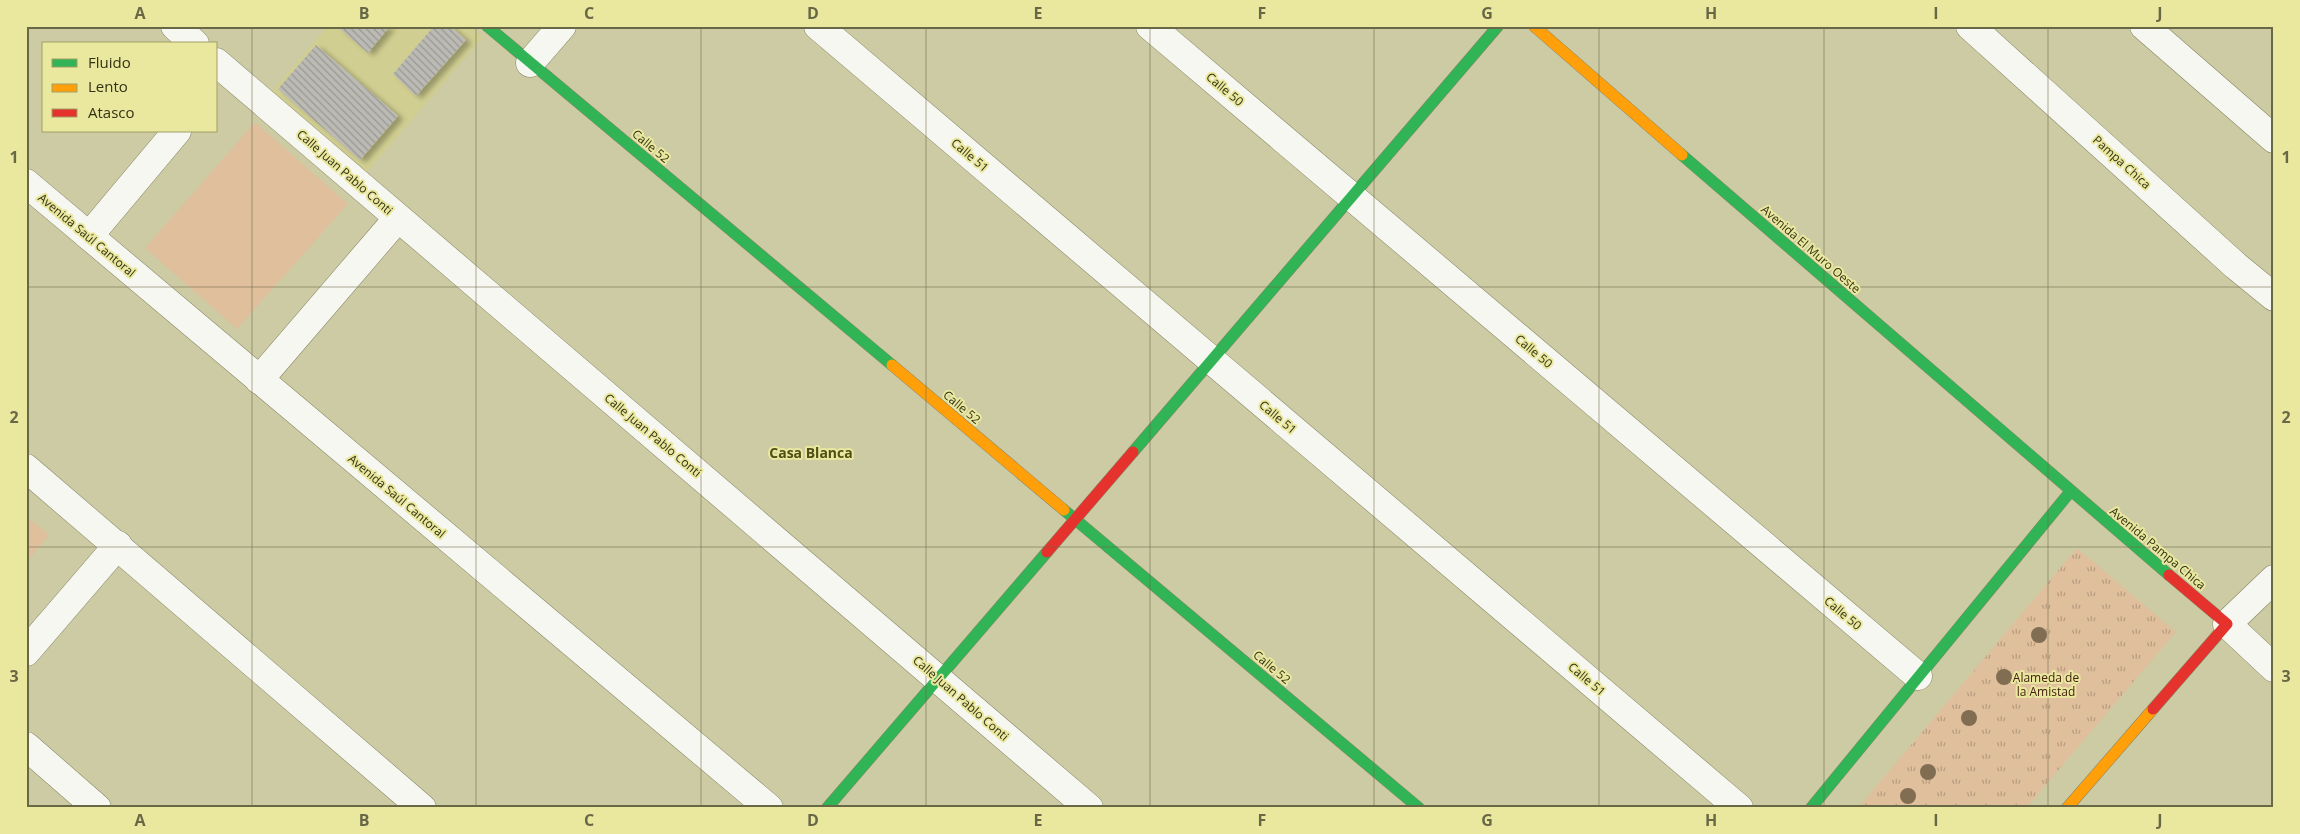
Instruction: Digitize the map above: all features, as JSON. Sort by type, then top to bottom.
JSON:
[{"type":"street","points":[[175,26],[193,42]]},
{"type":"street","name":"Calle 52","points":[[487,26],[1419,808]]},
{"type":"street","points":[[530,63],[562,26]]},
{"type":"street","name":"Calle 51","points":[[818,26],[1739,808]]},
{"type":"street","name":"Calle 50","points":[[1150,26],[1918,676]]},
{"type":"street","points":[[827,808],[1498,26]]},
{"type":"street","name":"Avenida El Muro Oeste","points":[[1534,26],[2070,492]]},
{"type":"street","name":"Pampa Chica","points":[[1970,26],[2274,298]]},
{"type":"street","points":[[2144,26],[2274,139]]},
{"type":"street","name":"Calle Juan Pablo Conti","points":[[220,73],[398,218],[1089,808]]},
{"type":"street","points":[[89,236],[176,132]]},
{"type":"street","name":"Avenida Saúl Cantoral","points":[[26,183],[768,808]]},
{"type":"street","points":[[259,380],[398,218]]},
{"type":"street","points":[[26,468],[118,545],[422,808]]},
{"type":"street","points":[[1811,808],[2070,492]]},
{"type":"street","name":"Avenida Pampa Chica","points":[[2070,492],[2227,624]]},
{"type":"street","points":[[26,652],[118,545]]},
{"type":"street","points":[[2067,808],[2227,624],[2274,579]]},
{"type":"street","points":[[2227,624],[2274,668]]},
{"type":"street","points":[[26,746],[97,808]]},
{"type":"shaded area","points":[[328,26],[470,26],[483,37],[363,176],[269,95]]},
{"type":"green space","points":[[255,122],[348,204],[237,329],[145,248]]},
{"type":"green space","points":[[26,516],[49,535],[26,563]]},
{"type":"green space","name":"Alameda de la Amistad","points":[[2077,548],[2176,632],[2026,808],[1858,808]]},
{"type":"building","points":[[337,26],[390,26],[368,53]]},
{"type":"building","points":[[434,26],[450,26],[466,40],[416,96],[393,74]]},
{"type":"building","points":[[316,45],[398,116],[360,160],[278,89]]},
{"type":"traffic: fast","points":[[487,26],[892,365]]},
{"type":"traffic: fast","points":[[1133,452],[1498,26]]},
{"type":"traffic: fast","points":[[1682,155],[2169,575]]},
{"type":"traffic: fast","points":[[1811,808],[2070,492]]},
{"type":"traffic: fast","points":[[1064,510],[1419,808]]},
{"type":"traffic: fast","points":[[827,808],[1047,552]]},
{"type":"traffic: slow","points":[[1534,26],[1682,155]]},
{"type":"traffic: slow","points":[[892,365],[1064,510]]},
{"type":"traffic: slow","points":[[2067,808],[2153,709]]},
{"type":"traffic: jam","points":[[1047,552],[1133,452]]},
{"type":"traffic: jam","points":[[2153,709],[2227,624],[2169,575]]},
{"type":"district","name":"Casa Blanca","points":[[811,452]]}]
